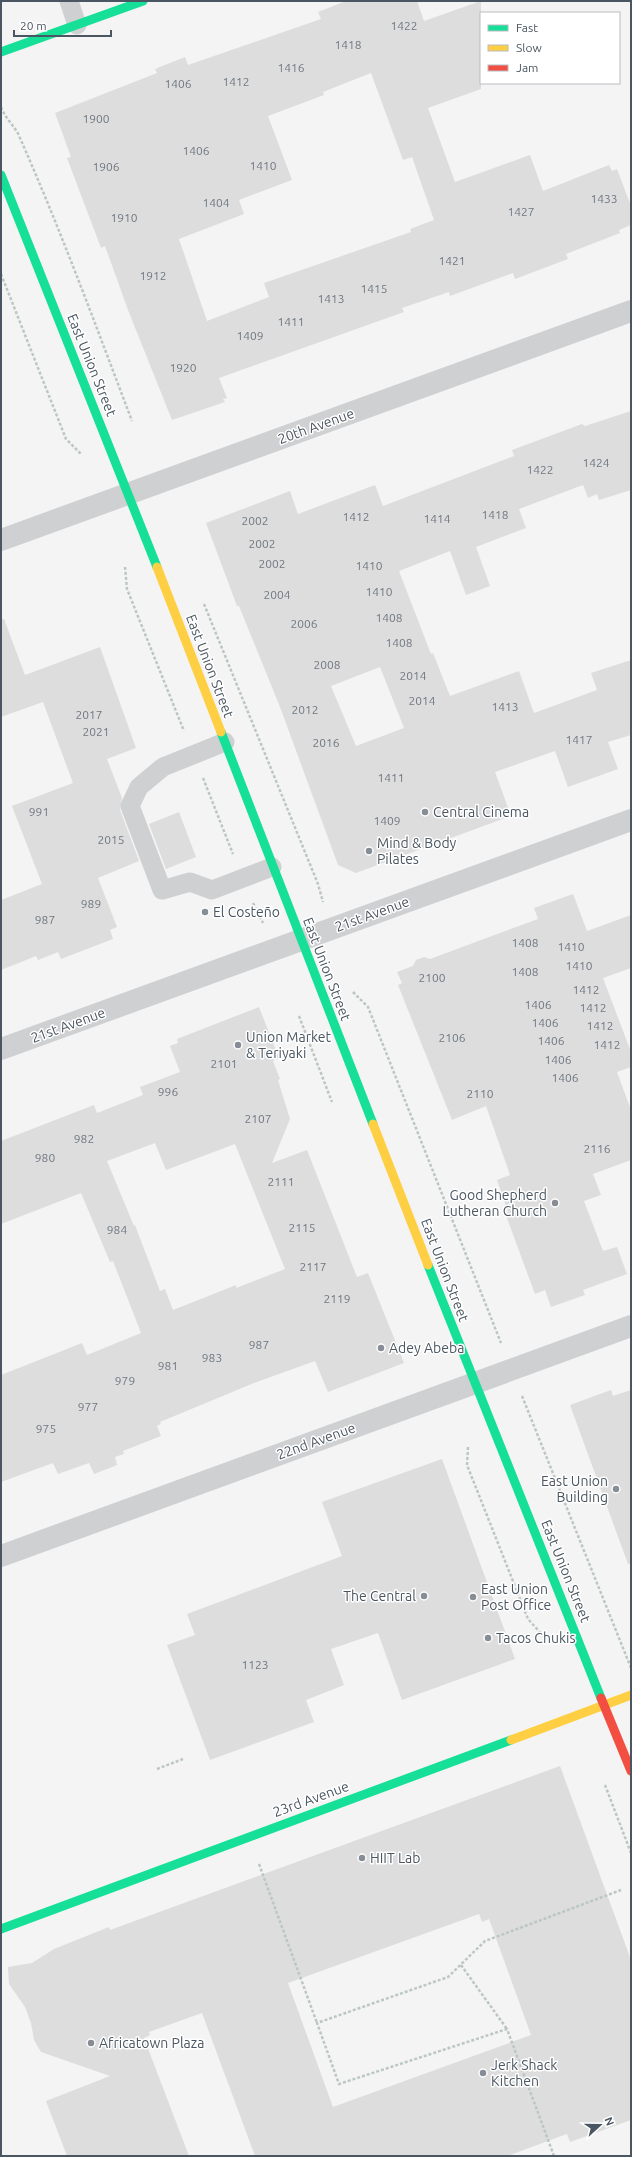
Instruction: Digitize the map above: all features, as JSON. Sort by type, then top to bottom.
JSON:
[{"type":"main road","points":[[1,52],[143,1]]},
{"type":"main road","name":"East Union Street","points":[[1,175],[128,493],[300,940],[474,1384],[631,1771]]},
{"type":"main road","name":"23rd Avenue","points":[[1,1929],[631,1695]]},
{"type":"street","name":"20th Avenue","points":[[1,540],[631,312]]},
{"type":"street","name":"21st Avenue","points":[[1,1049],[631,820]]},
{"type":"street","name":"22nd Avenue","points":[[1,1556],[631,1326]]},
{"type":"lane","points":[[69,1],[77,25]]},
{"type":"lane","points":[[224,742],[163,767],[139,787],[130,806],[162,890],[190,882],[212,890],[272,867]]},
{"type":"path","points":[[1,107],[6,119],[20,136],[133,424]]},
{"type":"path","points":[[1,274],[66,439],[86,460]]},
{"type":"path","points":[[124,560],[127,589],[185,733]]},
{"type":"path","points":[[202,601],[318,884]]},
{"type":"path","points":[[201,774],[235,858]]},
{"type":"path","points":[[349,987],[368,1007],[497,1332]]},
{"type":"path","points":[[526,1405],[631,1668]]},
{"type":"path","points":[[468,1444],[467,1465],[528,1619],[547,1641]]},
{"type":"path","points":[[157,1769],[183,1759]]},
{"type":"path","points":[[603,1781],[631,1854]]},
{"type":"path","points":[[259,1864],[339,2084],[507,2029]]},
{"type":"path","points":[[317,2023],[448,1977],[485,1941],[621,1890]]},
{"type":"path","points":[[461,1965],[507,2029],[554,2156]]},
{"type":"building","points":[[346,1],[417,1],[424,21],[481,1],[481,89],[428,108],[455,182],[530,155],[543,191],[609,165],[612,171],[617,169],[631,206],[631,225],[619,230],[620,233],[566,254],[568,259],[515,279],[513,273],[450,296],[449,292],[402,308],[404,312],[219,378],[227,398],[223,399],[225,402],[172,420],[128,310],[105,246],[101,248],[67,158],[71,157],[55,113],[157,73],[155,69],[185,57],[188,65],[321,19],[318,12]],"holes":[[[371,73],[403,160],[412,157],[434,220],[410,229],[411,232],[264,283],[269,297],[207,321],[179,239],[244,214],[239,200],[292,180],[268,116],[324,95],[323,92]]]},
{"type":"building","points":[[631,411],[631,490],[599,500],[597,494],[588,498],[583,485],[519,509],[526,528],[476,547],[490,586],[466,595],[450,551],[399,571],[431,654],[433,653],[450,696],[519,671],[534,713],[597,690],[591,673],[631,660],[631,735],[608,742],[618,769],[568,787],[555,751],[495,772],[511,816],[356,873],[338,865],[280,707],[239,606],[237,606],[206,523],[290,491],[298,514],[375,485],[383,506],[514,456],[512,450],[582,424],[585,426]],"holes":[[[380,667],[404,728],[356,746],[331,686]]]},
{"type":"building","points":[[1,619],[4,619],[25,675],[100,647],[136,748],[107,759],[122,798],[120,810],[139,861],[98,878],[117,927],[110,930],[113,939],[61,959],[58,952],[38,960],[36,956],[1,970],[1,900],[42,884],[12,806],[73,783],[43,702],[1,717]]},
{"type":"building","points":[[179,812],[196,857],[166,869],[149,824]]},
{"type":"building","points":[[573,894],[587,931],[631,915],[631,968],[603,978],[631,1052],[631,1067],[617,1072],[631,1110],[631,1160],[593,1174],[601,1195],[584,1201],[603,1251],[617,1247],[627,1274],[583,1290],[585,1295],[551,1307],[545,1290],[535,1294],[505,1213],[508,1212],[497,1180],[510,1175],[486,1106],[452,1120],[398,985],[402,983],[397,972],[413,966],[416,960],[424,957],[430,959],[538,919],[534,908]]},
{"type":"building","points":[[259,1007],[279,1058],[273,1061],[280,1079],[278,1080],[290,1119],[272,1163],[307,1150],[357,1277],[368,1273],[404,1363],[328,1392],[315,1361],[254,1383],[160,1422],[161,1424],[157,1426],[161,1436],[123,1451],[124,1454],[115,1457],[117,1465],[94,1474],[89,1463],[58,1474],[53,1463],[1,1482],[1,1375],[82,1343],[87,1355],[141,1333],[113,1261],[110,1262],[81,1193],[1,1224],[1,1141],[94,1105],[97,1113],[143,1095],[140,1087],[180,1072],[170,1046],[178,1043],[177,1039]],"holes":[[[155,1143],[166,1170],[235,1144],[285,1269],[236,1288],[236,1285],[173,1310],[165,1289],[160,1291],[135,1225],[134,1226],[107,1161]]]},
{"type":"building","name":"East Union Building","points":[[611,1390],[613,1396],[631,1390],[631,1563],[628,1564],[570,1405]]},
{"type":"building","points":[[442,1459],[515,1659],[402,1700],[378,1633],[331,1649],[344,1685],[306,1700],[314,1722],[210,1760],[167,1645],[195,1635],[187,1614],[342,1556],[322,1502]]},
{"type":"building","points":[[560,1766],[631,1960],[631,2120],[570,2142],[567,2134],[507,2156],[255,2156],[202,2013],[149,2032],[150,2035],[144,2038],[189,2156],[67,2156],[46,2101],[110,2076],[41,2052],[34,2040],[31,2023],[25,2007],[9,1984],[8,1967],[32,1963],[54,1949],[109,1927],[110,1930]],"holes":[[[479,1914],[482,1922],[489,1919],[531,2035],[333,2107],[288,1983]]]},
{"type":"traffic: fast","points":[[1,52],[143,1]]},
{"type":"traffic: fast","points":[[1,175],[157,567]]},
{"type":"traffic: fast","points":[[221,732],[373,1124]]},
{"type":"traffic: fast","points":[[428,1265],[601,1698]]},
{"type":"traffic: fast","points":[[1,1929],[511,1740]]},
{"type":"traffic: slow","points":[[157,567],[221,732]]},
{"type":"traffic: slow","points":[[373,1124],[428,1265]]},
{"type":"traffic: slow","points":[[511,1740],[631,1695]]},
{"type":"traffic: jam","points":[[601,1698],[631,1771]]},
{"type":"place","name":"Central Cinema","points":[[425,812]]},
{"type":"place","name":"Mind & Body Pilates","points":[[369,851]]},
{"type":"place","name":"El Costeño","points":[[205,912]]},
{"type":"place","name":"Union Market & Teriyaki","points":[[238,1045]]},
{"type":"place","name":"Good Shepherd Lutheran Church","points":[[555,1203]]},
{"type":"place","name":"Adey Abeba","points":[[381,1348]]},
{"type":"place","name":"East Union Building","points":[[616,1489]]},
{"type":"place","name":"The Central","points":[[424,1596]]},
{"type":"place","name":"East Union Post Office","points":[[473,1597]]},
{"type":"place","name":"Tacos Chukis","points":[[488,1638]]},
{"type":"place","name":"HIIT Lab","points":[[362,1858]]},
{"type":"place","name":"Africatown Plaza","points":[[91,2043]]},
{"type":"place","name":"Jerk Shack Kitchen","points":[[483,2073]]}]
